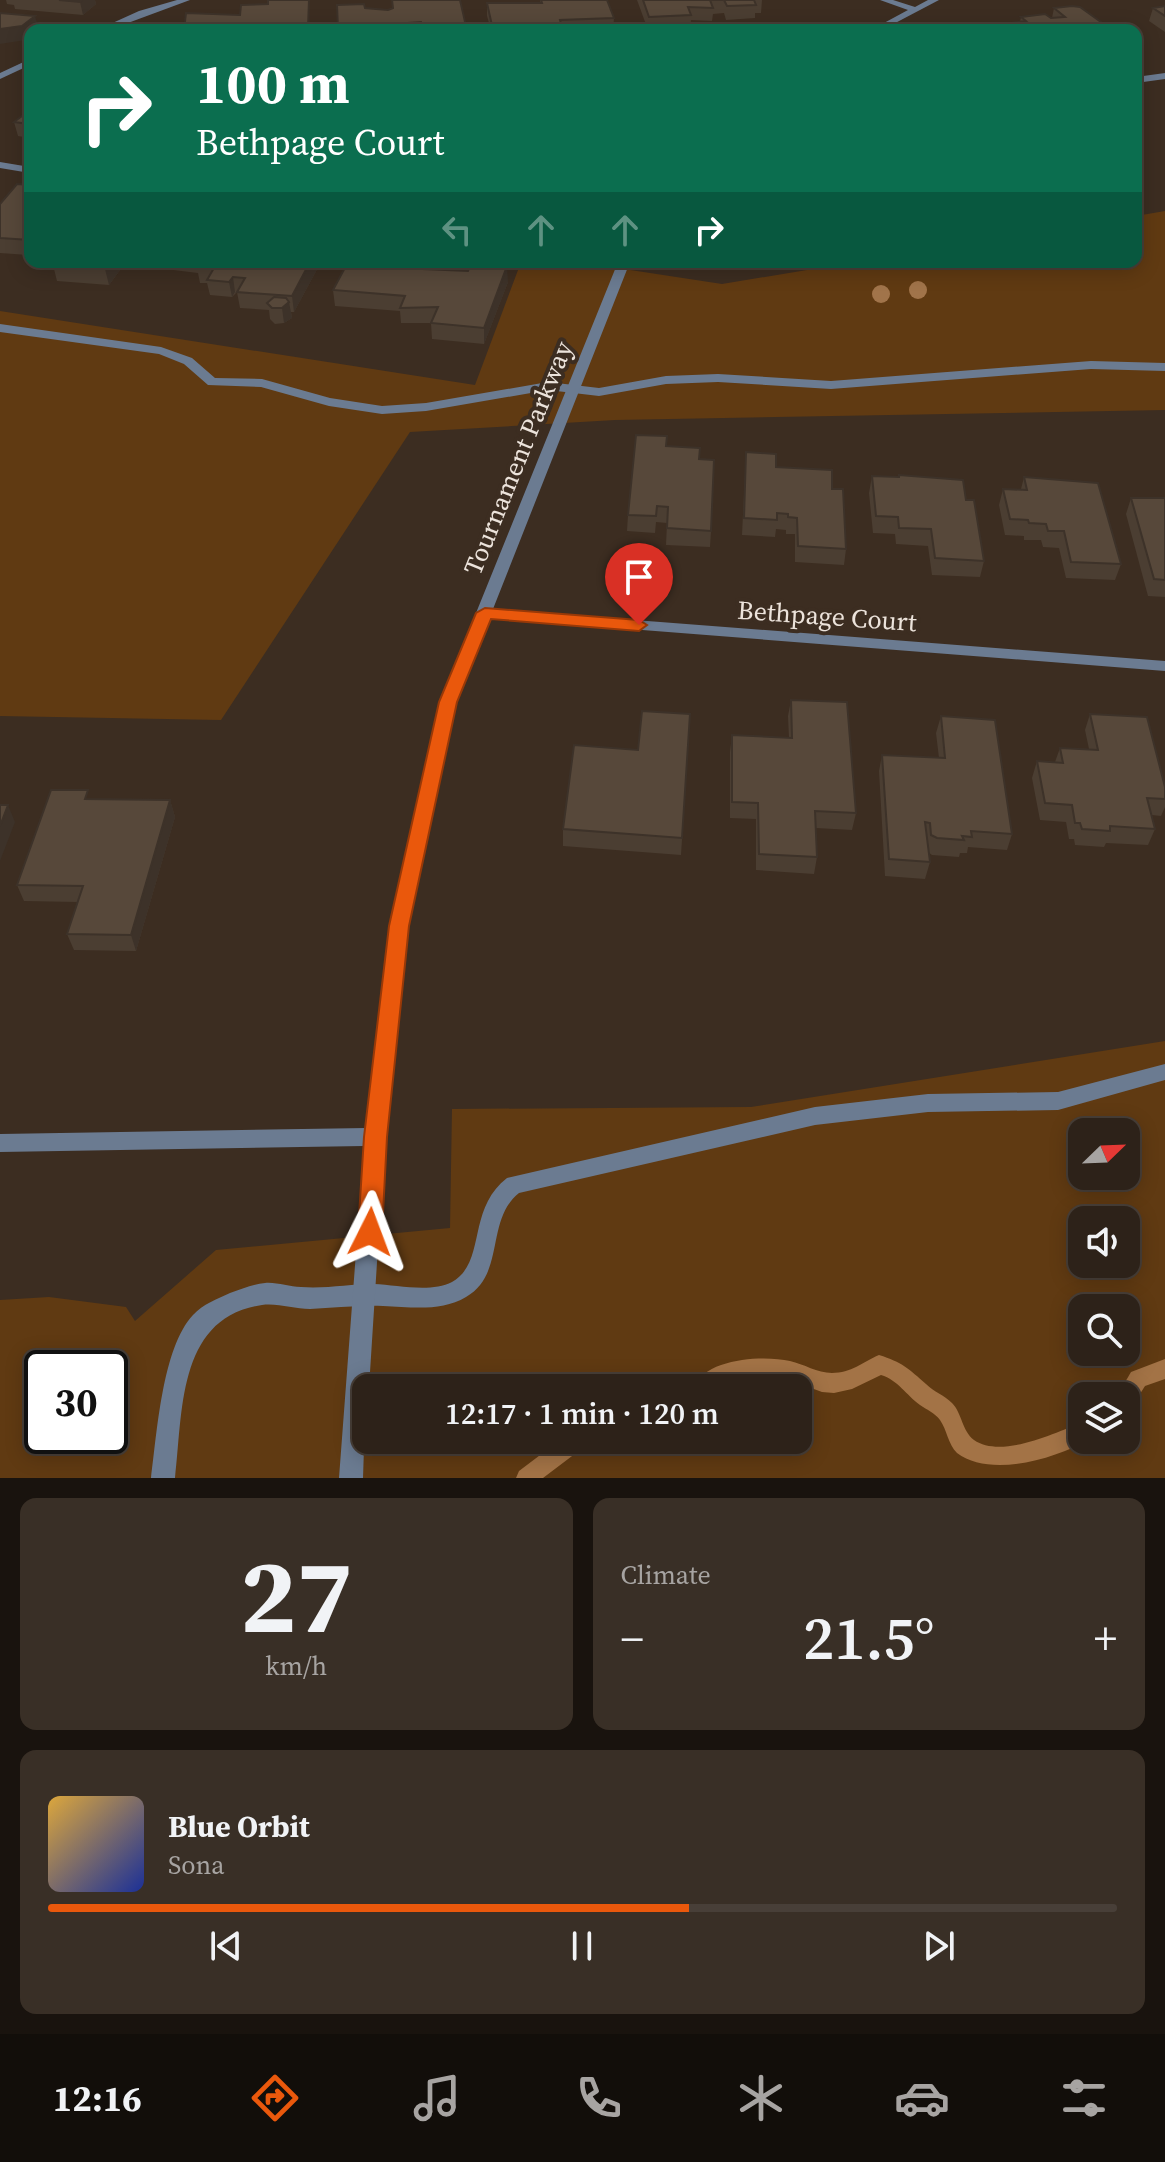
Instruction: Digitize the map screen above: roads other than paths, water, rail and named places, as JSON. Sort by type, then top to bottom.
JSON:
[{"type":"street","points":[[115,24],[186,0]]},
{"type":"street","points":[[884,0],[913,9]]},
{"type":"street","points":[[886,24],[935,0]]},
{"type":"street","points":[[0,76],[24,65]]},
{"type":"street","points":[[1142,79],[1165,76]]},
{"type":"street","points":[[0,165],[24,169]]},
{"type":"street","name":"Tournament Parkway","points":[[351,1478],[367,1294],[375,1137],[399,926],[423,809],[448,702],[622,268]]},
{"type":"street","points":[[0,328],[161,351],[188,361],[212,382],[262,383],[362,408],[426,407],[532,387],[599,392],[666,380],[718,378],[831,385],[1091,365],[1165,367]]},
{"type":"street","name":"Bethpage Court","points":[[485,613],[1165,666]]},
{"type":"street","points":[[163,1478],[175,1387],[196,1328],[226,1305],[265,1294],[302,1298],[367,1294],[435,1296],[458,1291],[477,1275],[484,1256],[491,1209],[500,1192],[514,1185],[815,1116],[928,1103],[1058,1101],[1165,1072]]},
{"type":"street","points":[[0,1143],[375,1137]]},
{"type":"waterway","points":[[812,1378],[834,1383],[846,1381],[879,1365],[897,1371],[944,1409],[962,1442],[976,1452],[1006,1456],[1024,1454],[1068,1439]]},
{"type":"waterway","points":[[724,1374],[765,1368],[801,1374]]},
{"type":"waterway","points":[[1136,1382],[1165,1369]]},
{"type":"waterway","points":[[526,1478],[558,1454]]}]
